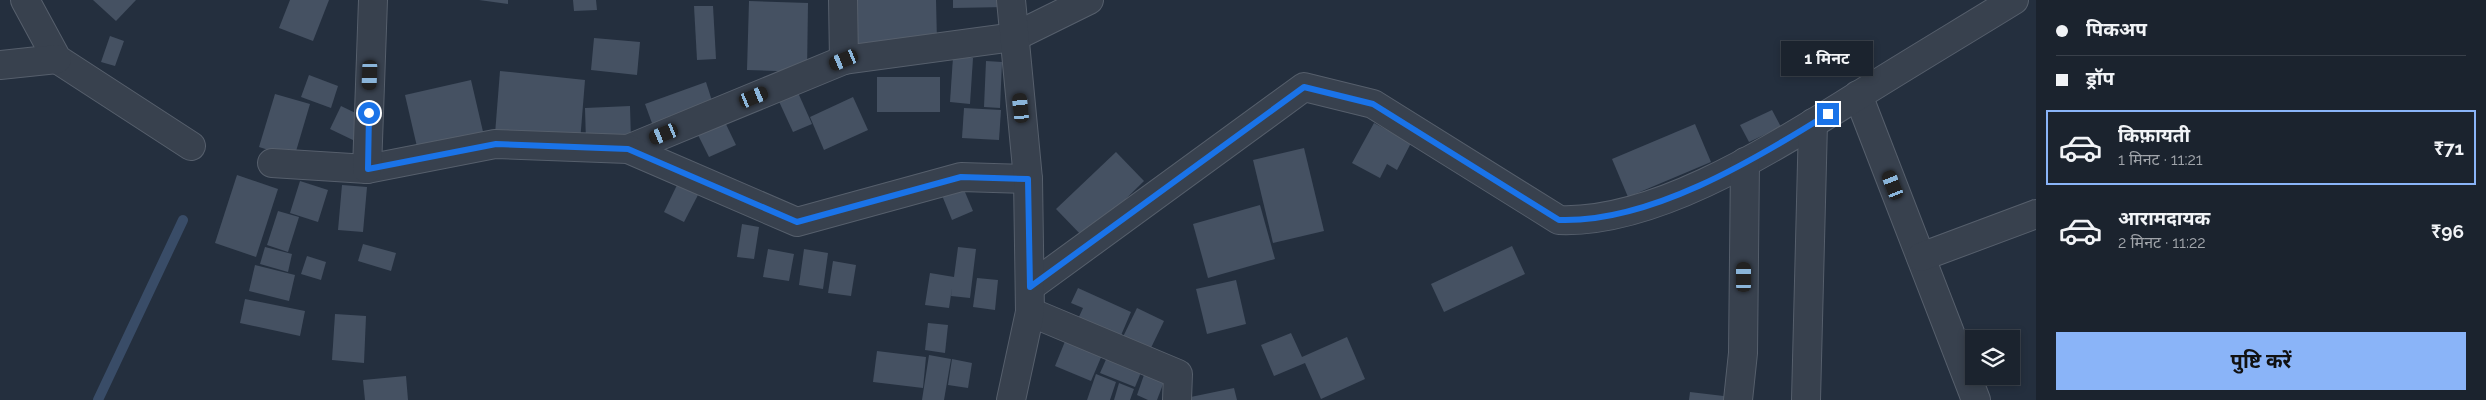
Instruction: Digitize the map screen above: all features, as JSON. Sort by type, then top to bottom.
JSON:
[{"type":"street","points":[[25,0],[57,59],[191,146]]},
{"type":"street","points":[[368,169],[373,0]]},
{"type":"street","points":[[843,0],[844,60]]},
{"type":"street","points":[[1011,0],[1028,179],[1030,300],[1011,400]]},
{"type":"street","points":[[628,149],[844,60],[1014,37],[1089,0]]},
{"type":"street","points":[[1030,300],[1304,87],[1373,104],[1559,220],[1584,221],[1669,200],[1745,162],[1813,123],[2014,0]]},
{"type":"street","points":[[0,65],[57,59]]},
{"type":"street","points":[[1858,95],[1976,400]]},
{"type":"street","points":[[1806,400],[1813,123]]},
{"type":"street","points":[[272,162],[368,169],[496,144],[628,149],[797,222],[961,177],[1028,179]]},
{"type":"street","points":[[1738,400],[1743,354],[1745,162]]},
{"type":"street","points":[[1921,257],[2036,214]]},
{"type":"street","points":[[1030,300],[1178,374],[1177,400]]},
{"type":"building","points":[[93,0],[136,0],[116,21]]},
{"type":"building","points":[[290,0],[329,0],[313,41],[279,28]]},
{"type":"building","points":[[479,0],[508,0],[508,4]]},
{"type":"building","points":[[573,0],[596,0],[597,10],[574,11]]},
{"type":"building","points":[[850,0],[936,0],[937,42],[852,45]]},
{"type":"building","points":[[953,0],[1006,0],[1006,7],[953,8]]},
{"type":"building","points":[[749,1],[808,3],[807,72],[747,70]]},
{"type":"building","points":[[694,6],[713,6],[716,59],[697,60]]},
{"type":"building","points":[[110,36],[124,41],[115,66],[101,62]]},
{"type":"building","points":[[594,38],[640,42],[637,75],[591,70]]},
{"type":"building","points":[[953,57],[973,58],[970,104],[950,102]]},
{"type":"building","points":[[986,61],[1002,62],[1000,108],[984,107]]},
{"type":"building","points":[[500,71],[585,80],[580,142],[495,134]]},
{"type":"building","points":[[309,75],[338,86],[331,108],[301,97]]},
{"type":"building","points":[[877,77],[940,77],[940,112],[877,112]]},
{"type":"building","points":[[471,80],[484,136],[418,151],[405,95]]},
{"type":"building","points":[[706,82],[713,104],[653,126],[645,104]]},
{"type":"building","points":[[795,86],[812,124],[793,132],[776,95]]},
{"type":"building","points":[[275,94],[310,104],[294,158],[259,147]]},
{"type":"building","points":[[853,97],[868,130],[824,150],[810,117]]},
{"type":"building","points":[[341,106],[366,118],[355,141],[330,129]]},
{"type":"building","points":[[630,106],[631,140],[586,142],[585,108]]},
{"type":"building","points":[[964,108],[1001,110],[999,140],[962,138]]},
{"type":"building","points":[[1772,110],[1781,127],[1749,142],[1740,125]]},
{"type":"building","points":[[722,116],[736,145],[709,157],[695,129]]},
{"type":"building","points":[[1374,123],[1411,143],[1397,170],[1387,164],[1380,178],[1352,163]]},
{"type":"building","points":[[1695,124],[1711,162],[1628,197],[1612,159]]},
{"type":"building","points":[[1304,148],[1324,231],[1273,243],[1253,160]]},
{"type":"building","points":[[1116,152],[1144,181],[1085,239],[1056,209]]},
{"type":"building","points":[[237,175],[278,189],[256,257],[215,243]]},
{"type":"building","points":[[300,181],[328,190],[318,222],[290,213]]},
{"type":"building","points":[[678,183],[699,193],[684,222],[664,212]]},
{"type":"building","points":[[342,185],[367,187],[363,232],[338,230]]},
{"type":"building","points":[[962,185],[973,211],[952,220],[941,193]]},
{"type":"building","points":[[1260,205],[1275,259],[1208,278],[1193,224]]},
{"type":"building","points":[[278,211],[299,217],[288,252],[267,245]]},
{"type":"building","points":[[742,224],[759,227],[754,259],[737,257]]},
{"type":"building","points":[[363,244],[396,253],[391,271],[358,261]]},
{"type":"building","points":[[1512,246],[1525,274],[1444,312],[1431,284]]},
{"type":"building","points":[[265,247],[292,254],[288,272],[260,264]]},
{"type":"building","points":[[958,247],[976,249],[970,298],[951,296],[952,288],[949,308],[925,305],[930,273],[954,277]]},
{"type":"building","points":[[768,249],[794,254],[789,281],[763,277]]},
{"type":"building","points":[[804,249],[828,253],[823,289],[799,285]]},
{"type":"building","points":[[307,256],[326,262],[321,280],[301,274]]},
{"type":"building","points":[[833,261],[856,265],[851,296],[828,293]]},
{"type":"building","points":[[255,265],[295,275],[289,301],[249,291]]},
{"type":"building","points":[[977,278],[998,280],[995,310],[973,307]]},
{"type":"building","points":[[1236,280],[1246,324],[1207,334],[1196,289]]},
{"type":"building","points":[[1078,288],[1131,312],[1119,340],[1077,321],[1083,308],[1071,303]]},
{"type":"building","points":[[245,299],[305,311],[300,336],[240,323]]},
{"type":"building","points":[[1137,308],[1164,321],[1148,354],[1121,341]]},
{"type":"building","points":[[335,314],[366,316],[364,363],[332,360]]},
{"type":"building","points":[[928,323],[948,325],[945,353],[925,350]]},
{"type":"building","points":[[1291,333],[1302,357],[1347,337],[1365,379],[1321,399],[1305,363],[1274,376],[1261,345]]},
{"type":"building","points":[[1068,334],[1105,348],[1091,381],[1055,366]]},
{"type":"building","points":[[877,351],[926,357],[923,388],[873,382]]},
{"type":"building","points":[[929,355],[951,359],[944,400],[922,400]]},
{"type":"building","points":[[1108,355],[1142,370],[1135,387],[1100,373]]},
{"type":"building","points":[[952,359],[972,363],[968,388],[948,385]]},
{"type":"building","points":[[1145,372],[1165,379],[1157,400],[1148,400],[1137,395]]},
{"type":"building","points":[[1096,374],[1116,382],[1110,400],[1087,400]]},
{"type":"building","points":[[406,376],[408,400],[365,400],[363,380]]},
{"type":"building","points":[[1119,383],[1134,389],[1130,400],[1114,400]]},
{"type":"building","points":[[1234,388],[1237,400],[1181,400],[1181,399]]},
{"type":"building","points":[[1690,392],[1732,397],[1732,400],[1689,400]]},
{"type":"waterway","points":[[98,400],[183,220]]},
{"type":"route","points":[[369,113],[368,169],[496,144],[628,149],[797,222],[961,177],[1028,179],[1030,287],[1304,87],[1373,104],[1559,220],[1584,221],[1669,200],[1745,162],[1828,114]]}]
